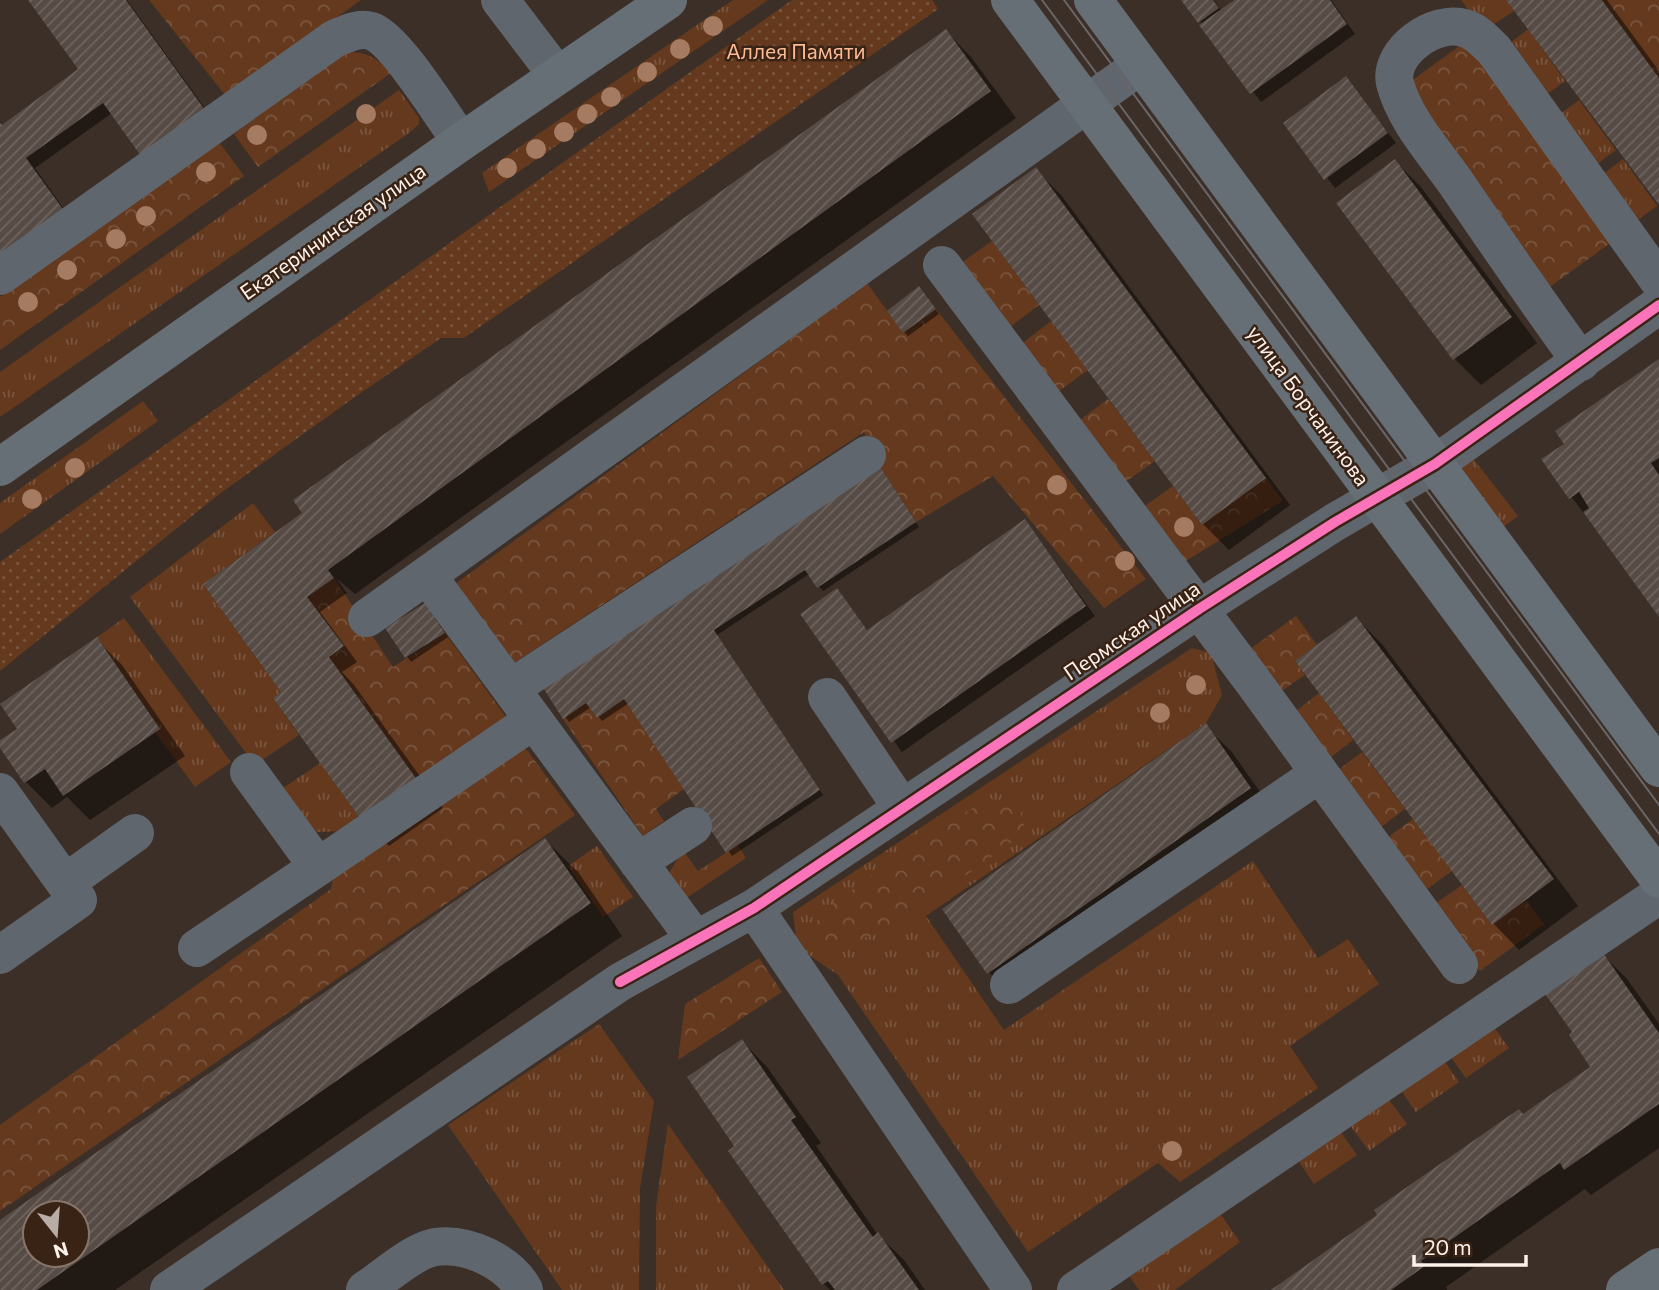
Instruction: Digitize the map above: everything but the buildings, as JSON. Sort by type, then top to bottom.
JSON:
[{"type":"main road","name":"Екатерининская улица","points":[[0,467],[461,142],[668,0]]},
{"type":"main road","name":"улица Борчанинова","points":[[1010,0],[1659,879]]},
{"type":"main road","points":[[1093,0],[1659,768]]},
{"type":"main road","points":[[1625,1290],[1659,1266]]},
{"type":"street","points":[[500,0],[557,75]]},
{"type":"street","points":[[1581,362],[1416,126],[1395,80],[1400,56],[1422,38],[1451,26],[1464,28],[1479,36],[1494,50],[1659,281]]},
{"type":"street","points":[[0,276],[334,39],[353,30],[368,30],[391,44],[461,142]]},
{"type":"street","points":[[367,618],[1141,65]]},
{"type":"street","points":[[942,265],[1199,609],[1459,965]]},
{"type":"street","name":"Пермская улица","points":[[169,1290],[620,982],[754,908],[1199,609],[1435,464],[1659,305]]},
{"type":"street","points":[[511,688],[867,456]]},
{"type":"street","points":[[428,575],[695,939]]},
{"type":"street","points":[[827,697],[902,808]]},
{"type":"street","points":[[197,948],[534,720]]},
{"type":"street","points":[[249,772],[318,867]]},
{"type":"street","points":[[1009,985],[1319,774]]},
{"type":"street","points":[[0,792],[78,900],[0,955]]},
{"type":"street","points":[[638,862],[693,826]]},
{"type":"street","points":[[65,883],[135,833]]},
{"type":"street","points":[[1076,1290],[1659,895]]},
{"type":"street","points":[[754,908],[1013,1290]]},
{"type":"street","points":[[365,1290],[435,1247],[463,1249],[502,1264],[524,1290]]},
{"type":"green space","points":[[149,0],[361,0],[226,96]]},
{"type":"green space","points":[[733,0],[768,0],[489,192],[482,173]]},
{"type":"green space","name":"Аллея Памяти","points":[[792,0],[932,0],[938,9],[464,338],[441,338],[352,399],[218,495],[0,671],[0,562]]},
{"type":"green space","points":[[1461,0],[1506,0],[1514,11],[1484,31]]},
{"type":"green space","points":[[1602,0],[1659,0],[1659,78]]},
{"type":"green space","points":[[1528,29],[1565,81],[1538,101],[1501,50]]},
{"type":"green space","points":[[1470,38],[1616,239],[1547,289],[1402,88]]},
{"type":"green space","points":[[347,52],[372,57],[391,73],[258,167],[234,134],[331,59]]},
{"type":"green space","points":[[399,90],[419,118],[419,124],[409,133],[0,417],[0,372]]},
{"type":"green space","points":[[1579,100],[1616,150],[1589,170],[1553,119]]},
{"type":"green space","points":[[219,142],[244,176],[0,350],[0,297]]},
{"type":"green space","points":[[1623,159],[1657,206],[1628,227],[1595,180]]},
{"type":"green space","points":[[992,241],[1039,305],[1002,333],[954,268]]},
{"type":"green space","points":[[867,283],[903,333],[936,309],[1146,579],[1104,608],[993,476],[916,522],[875,459],[864,432],[514,663],[455,584]]},
{"type":"green space","points":[[1051,321],[1088,370],[1051,397],[1015,349]]},
{"type":"green space","points":[[1108,399],[1155,461],[1117,488],[1072,426]]},
{"type":"green space","points":[[143,401],[158,421],[0,534],[0,503]]},
{"type":"green space","points":[[1468,452],[1518,516],[1499,530],[1464,483],[1461,462]]},
{"type":"green space","points":[[1266,478],[1283,501],[1176,567],[1135,513],[1173,486],[1202,525]]},
{"type":"green space","points":[[253,503],[275,532],[203,584],[281,692],[273,698],[299,735],[255,765],[130,597]]},
{"type":"green space","points":[[334,578],[393,667],[445,633],[508,720],[418,781],[329,657],[343,646],[307,597]]},
{"type":"green space","points":[[1296,616],[1317,645],[1295,661],[1305,675],[1277,694],[1246,652]]},
{"type":"green space","points":[[124,618],[231,762],[195,787],[155,732],[160,729],[97,637]]},
{"type":"green space","points":[[1192,648],[1211,653],[1222,695],[1206,723],[926,916],[1004,1030],[1253,861],[1318,958],[1348,939],[1379,984],[1290,1046],[1318,1088],[1180,1182],[1158,1163],[1028,1252],[838,975],[797,947],[793,912]]},
{"type":"green space","points":[[1319,693],[1353,740],[1326,761],[1292,714]]},
{"type":"green space","points":[[624,699],[684,789],[656,809],[664,821],[643,836],[563,719],[586,703],[597,718]]},
{"type":"green space","points":[[513,731],[575,815],[0,1211],[0,1125],[331,889],[339,839]]},
{"type":"green space","points":[[1362,752],[1405,809],[1377,830],[1334,773]]},
{"type":"green space","points":[[320,763],[362,821],[344,831],[316,832],[280,790]]},
{"type":"green space","points":[[989,798],[1020,811],[1026,832],[908,917],[841,949],[820,945],[813,928],[826,908],[943,826]]},
{"type":"green space","points":[[1413,819],[1452,871],[1422,893],[1384,840]]},
{"type":"green space","points":[[738,845],[746,858],[685,899],[664,881],[683,850],[698,871]]},
{"type":"green space","points":[[597,846],[633,897],[603,917],[568,866]]},
{"type":"green space","points":[[1462,885],[1492,925],[1526,900],[1544,924],[1480,971],[1432,906]]},
{"type":"green space","points":[[759,958],[782,992],[678,1060],[685,1004]]},
{"type":"green space","points":[[599,1024],[654,1101],[640,1188],[639,1290],[562,1290],[448,1125]]},
{"type":"green space","points":[[1493,1026],[1509,1048],[1466,1078],[1450,1056]]},
{"type":"green space","points":[[1443,1059],[1459,1082],[1416,1112],[1400,1089]]},
{"type":"green space","points":[[1387,1097],[1407,1124],[1369,1151],[1349,1124]]},
{"type":"green space","points":[[668,1124],[784,1290],[656,1290],[656,1206]]},
{"type":"green space","points":[[1341,1132],[1357,1155],[1314,1184],[1299,1162]]},
{"type":"green space","points":[[1219,1212],[1240,1242],[1175,1290],[1139,1290],[1130,1277]]},
{"type":"tram line","points":[[1042,0],[1659,834]]},
{"type":"tram line","points":[[1064,0],[1659,805]]},
{"type":"cycle path","points":[[620,982],[754,908],[1199,609],[1335,522],[1435,464],[1659,305]]}]
